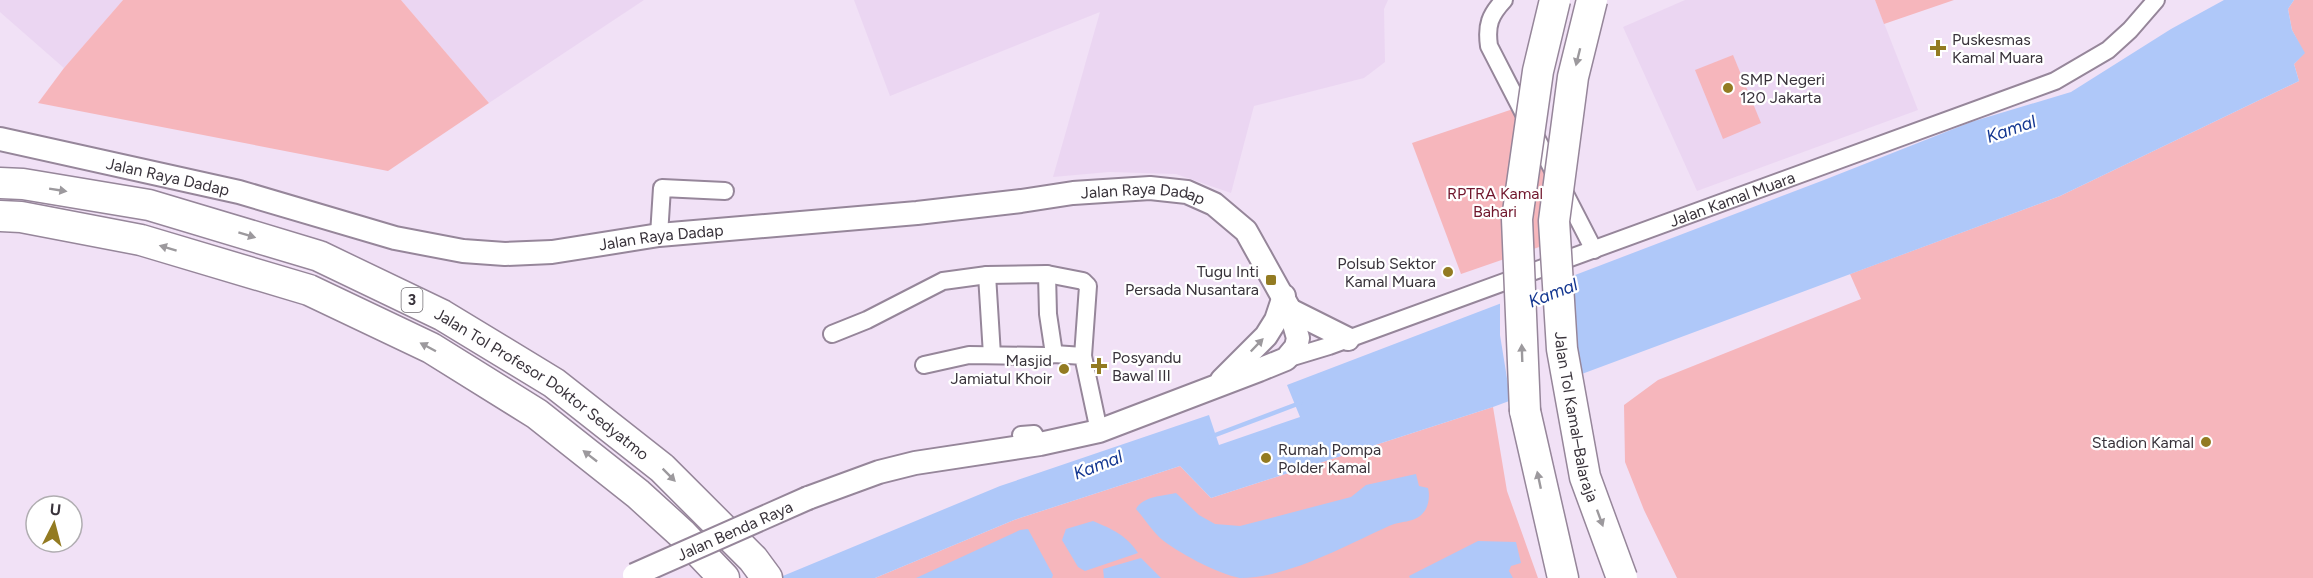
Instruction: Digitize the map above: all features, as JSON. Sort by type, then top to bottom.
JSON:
[{"type":"highway","points":[[1555,0],[1538,70],[1517,219],[1525,411],[1563,578]]},
{"type":"highway","name":"Jalan Tol Kamal–Balaraja","points":[[1592,0],[1573,77],[1554,221],[1562,349],[1586,477],[1622,578]]},
{"type":"highway","name":"Jalan Tol Profesor Doktor Sedyatmo","points":[[0,183],[23,184],[149,205],[319,256],[442,315],[563,390],[662,468],[760,568]]},
{"type":"highway","name":"Jalan Tol Profesor Doktor Sedyatmo","points":[[0,216],[21,217],[141,240],[309,290],[431,348],[537,414],[638,494],[682,534],[723,578]]},
{"type":"main road","name":"Jalan Raya Dadap","points":[[0,140],[240,192],[395,238],[463,251],[505,254],[552,252],[659,235],[917,213],[1073,193],[1150,188],[1187,192],[1214,204],[1246,231],[1287,303],[1298,338],[1296,347],[1286,359]]},
{"type":"main road","points":[[1217,386],[1266,336],[1287,303],[1348,339]]},
{"type":"main road","points":[[1099,431],[1286,359]]},
{"type":"main road","name":"Jalan Benda Raya","points":[[631,577],[808,498],[879,472],[1031,439],[1099,431]]},
{"type":"street","points":[[1504,0],[1490,18],[1488,26],[1490,46],[1594,250]]},
{"type":"street","name":"Jalan Kamal Muara","points":[[1286,359],[1348,339],[2055,81],[2108,50],[2130,30],[2156,0]]},
{"type":"street","points":[[659,235],[662,188],[725,191]]},
{"type":"street","points":[[987,274],[992,355]]},
{"type":"street","points":[[832,334],[867,320],[943,281],[987,274],[1047,274],[1083,281],[1088,286],[1084,363],[1099,431]]},
{"type":"street","points":[[1047,274],[1047,298],[1054,354]]},
{"type":"street","points":[[924,365],[969,355],[1046,356],[1054,354],[1084,363]]},
{"type":"shaded area","points":[[0,0],[123,0],[64,68],[0,12]]},
{"type":"shaded area","points":[[401,0],[644,0],[489,103]]},
{"type":"shaded area","points":[[854,0],[1388,0],[1384,9],[1385,62],[1364,78],[1254,106],[1231,193],[1176,174],[1109,172],[1053,177],[1100,12],[890,96]]},
{"type":"shaded area","name":"SMP Negeri 120 Jakarta","points":[[1685,0],[1875,0],[1918,110],[1697,191],[1623,27]]},
{"type":"green space","points":[[123,0],[401,0],[489,103],[388,171],[38,103],[64,68]]},
{"type":"green space","points":[[1875,0],[1954,0],[1884,24]]},
{"type":"green space","points":[[2294,0],[2313,0],[2313,578],[1677,578],[1644,510],[1625,462],[1624,405],[1658,380],[1861,299],[1850,274],[2060,196],[2299,81],[2294,64],[2304,53],[2292,30],[2288,9]]},
{"type":"green space","points":[[1733,55],[1761,123],[1723,139],[1695,70]]},
{"type":"green space","name":"RPTRA Kamal Bahari","points":[[1516,108],[1571,236],[1461,274],[1412,143]]},
{"type":"green space","points":[[1493,407],[1507,491],[1538,578],[875,578],[1014,520],[1180,466],[1211,498]]},
{"type":"water","points":[[2224,0],[2294,0],[2288,9],[2292,30],[2305,53],[2294,64],[2299,81],[2060,196],[1493,407],[1211,498],[1180,466],[1014,520],[875,578],[778,578],[1000,486],[1209,415],[1219,445],[1300,417],[1287,385],[1971,122],[2071,92],[2171,29]]},
{"type":"water","points":[[1416,474],[1419,486],[1428,488],[1429,494],[1427,508],[1420,516],[1389,526],[1297,567],[1258,577],[1231,576],[1186,556],[1159,537],[1136,509],[1148,499],[1176,493],[1199,515],[1215,524],[1240,526],[1351,497],[1366,485]]},
{"type":"water","points":[[1093,521],[1118,533],[1138,553],[1085,571],[1078,567],[1062,540],[1066,529]]},
{"type":"water","points":[[1028,529],[1053,575],[1052,578],[916,578],[1020,530]]},
{"type":"water","points":[[1478,541],[1516,542],[1521,563],[1511,566],[1509,571],[1513,578],[1410,578],[1409,576]]},
{"type":"water","points":[[1141,558],[1161,578],[1104,578],[1103,569]]},
{"type":"pier","points":[[1572,273],[1573,316],[1582,377],[1511,403],[1500,335],[1500,301]]},
{"type":"waterway","name":"Kamal","points":[[1210,437],[1300,403]]},
{"type":"place","name":"Puskesmas Kamal Muara","points":[[1938,48]]},
{"type":"place","name":"SMP Negeri 120 Jakarta","points":[[1728,88]]},
{"type":"place","name":"Polsub Sektor Kamal Muara","points":[[1448,272]]},
{"type":"place","name":"Tugu Inti Persada Nusantara","points":[[1271,280]]},
{"type":"place","name":"Posyandu Bawal III","points":[[1099,366]]},
{"type":"place","name":"Masjid Jamiatul Khoir","points":[[1064,369]]},
{"type":"place","name":"Stadion Kamal","points":[[2206,442]]},
{"type":"place","name":"Rumah Pompa Polder Kamal","points":[[1266,458]]}]
